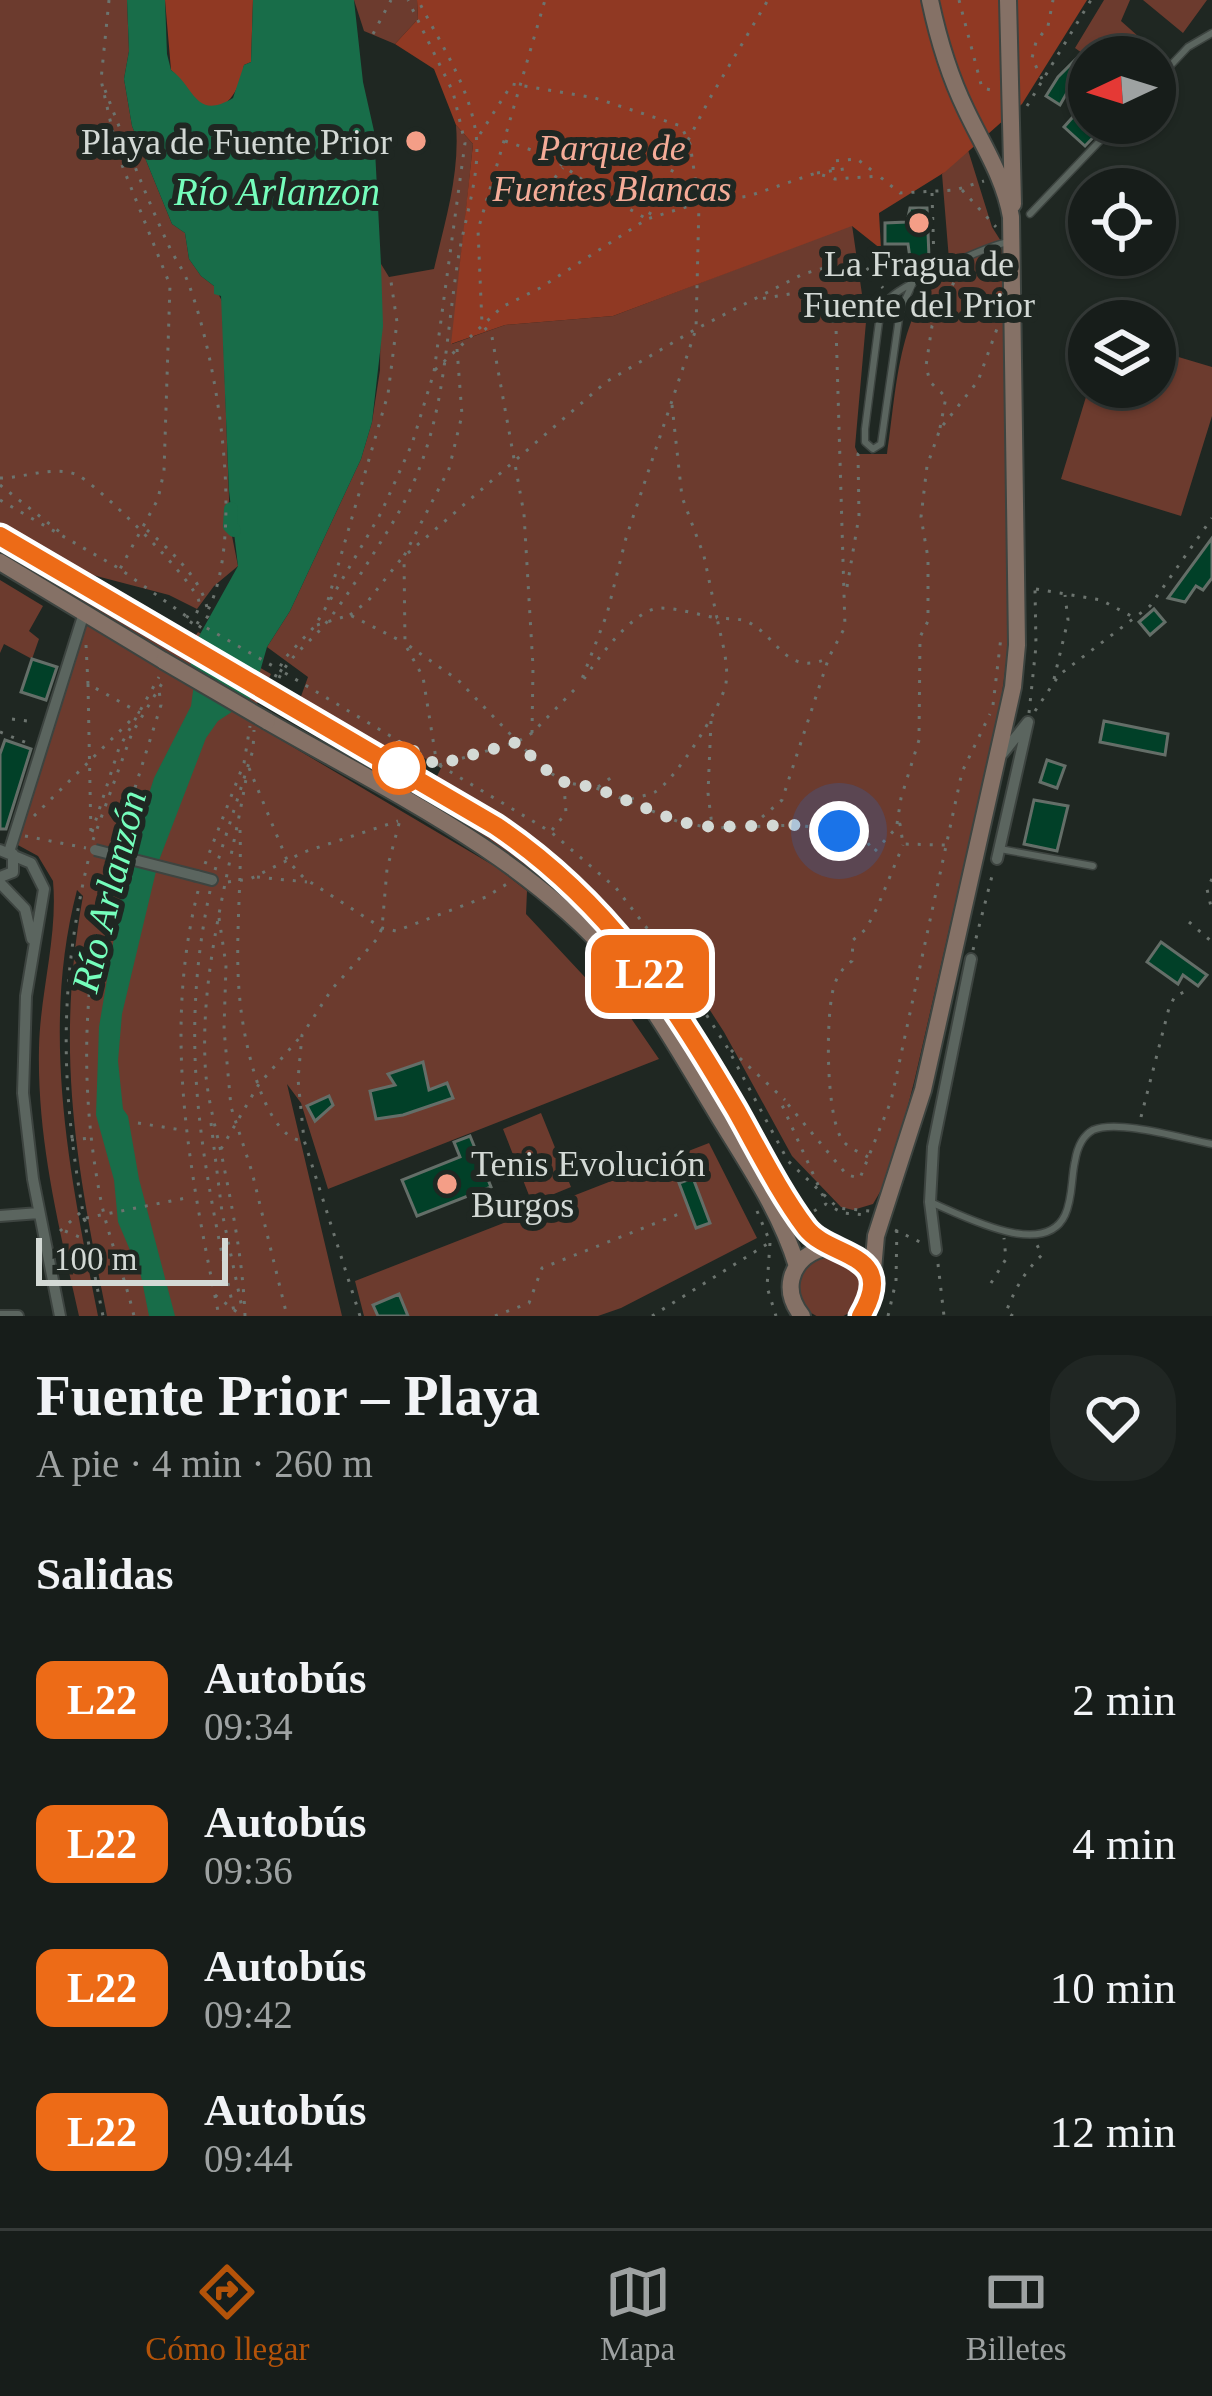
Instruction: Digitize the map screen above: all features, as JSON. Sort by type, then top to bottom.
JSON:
[{"type":"main road","points":[[861,1316],[871,1285],[880,1217],[897,1180],[923,1090],[997,760],[1026,589],[1007,197],[958,91],[930,0]]},
{"type":"main road","points":[[1008,0],[1015,198],[1008,228]]},
{"type":"main road","points":[[988,153],[1012,124]]},
{"type":"main road","points":[[988,153],[1005,157],[1013,147]]},
{"type":"main road","points":[[0,536],[275,690],[547,862],[615,928],[670,1002],[800,1220],[832,1247],[861,1261],[871,1285]]},
{"type":"main road","points":[[0,562],[165,668],[520,872],[616,960],[656,1014],[781,1222],[797,1266]]},
{"type":"main road","points":[[802,1316],[791,1298],[797,1266],[811,1253],[832,1247],[880,1217]]},
{"type":"street","points":[[32,943],[25,909],[0,880],[14,872],[8,852],[84,613]]},
{"type":"street","points":[[997,760],[1028,722]]},
{"type":"street","points":[[998,854],[1028,722]]},
{"type":"street","points":[[93,849],[209,879]]},
{"type":"street","points":[[8,852],[32,863],[42,878],[43,904],[32,943],[23,1039],[23,1093],[39,1213],[60,1316]]},
{"type":"street","points":[[936,1250],[930,1202],[932,1147],[970,959]]},
{"type":"street","points":[[0,1216],[39,1213]]},
{"type":"street","points":[[46,1316],[55,1308],[56,1299]]},
{"type":"street","points":[[0,1316],[18,1316]]},
{"type":"lane","points":[[1176,60],[1212,33]]},
{"type":"lane","points":[[912,285],[900,311],[880,444],[873,449],[866,442],[880,314],[890,297],[912,285],[934,273],[962,262],[1008,228],[1095,144]]},
{"type":"lane","points":[[998,854],[1093,866]]},
{"type":"lane","points":[[930,1202],[1003,1230],[1035,1235],[1052,1230],[1067,1211],[1076,1154],[1083,1138],[1096,1129],[1138,1130],[1212,1144]]},
{"type":"path","points":[[109,0],[101,80],[118,155],[170,285],[164,471],[158,499],[120,569]]},
{"type":"path","points":[[374,34],[391,0]]},
{"type":"path","points":[[275,690],[284,658],[315,626],[396,482],[427,404],[434,372],[465,143],[453,92],[408,0]]},
{"type":"path","points":[[275,690],[288,661],[326,622],[387,532],[432,439],[448,358],[476,137],[464,86],[418,0]]},
{"type":"path","points":[[532,733],[528,580],[516,461],[492,338],[482,324],[478,230],[545,0]]},
{"type":"path","points":[[647,220],[768,0]]},
{"type":"path","points":[[958,0],[982,88],[1010,92]]},
{"type":"path","points":[[1042,79],[1032,58],[1048,26],[1053,0]]},
{"type":"path","points":[[1078,0],[1085,9]]},
{"type":"path","points":[[1012,124],[1091,0]]},
{"type":"path","points":[[101,80],[169,246],[187,278],[214,385],[226,547],[218,589],[208,610],[184,638]]},
{"type":"path","points":[[480,134],[508,88],[518,85],[596,98],[681,126],[689,144],[699,203],[696,329],[626,538],[607,614],[580,684]]},
{"type":"path","points":[[503,140],[549,156],[647,220]]},
{"type":"path","points":[[833,170],[832,161],[857,160],[900,193],[961,189],[988,179]]},
{"type":"path","points":[[548,187],[565,167]]},
{"type":"path","points":[[434,372],[502,307],[647,220],[844,169]]},
{"type":"path","points":[[816,173],[835,179],[879,176]]},
{"type":"path","points":[[961,189],[1008,228]]},
{"type":"path","points":[[932,191],[934,273]]},
{"type":"path","points":[[959,405],[930,382],[926,366],[932,326],[960,277],[962,262]]},
{"type":"path","points":[[315,626],[350,615],[368,601],[404,556],[606,382],[696,329],[803,274],[838,264],[866,267],[890,297]]},
{"type":"path","points":[[327,605],[388,394],[397,322],[390,275]]},
{"type":"path","points":[[751,300],[808,291],[827,310],[836,328],[846,596]]},
{"type":"path","points":[[350,615],[405,643],[458,680],[542,767],[564,782],[596,788],[680,822],[712,827],[797,825],[839,831],[856,827],[874,851],[897,824],[919,740],[920,637],[928,621],[928,558],[922,517],[931,448],[978,381],[999,324],[999,343]]},
{"type":"path","points":[[437,765],[423,676],[405,643],[404,556],[449,470],[462,415],[458,349]]},
{"type":"path","points":[[940,429],[946,397]]},
{"type":"path","points":[[626,800],[666,783],[711,720],[726,689],[727,670],[704,556],[682,497],[672,403]]},
{"type":"path","points":[[746,827],[761,822],[782,800],[829,657],[845,628],[859,516],[858,454],[866,442]]},
{"type":"path","points":[[0,478],[74,473],[91,482],[161,549],[195,590],[199,609],[184,638]]},
{"type":"path","points":[[0,485],[67,538]]},
{"type":"path","points":[[0,500],[437,765],[517,742],[532,733],[646,610],[663,608],[748,622],[788,659],[802,664],[829,657]]},
{"type":"path","points":[[1053,681],[1161,592],[1212,518]]},
{"type":"path","points":[[142,530],[172,552],[202,593],[208,610]]},
{"type":"path","points":[[1028,722],[1036,646],[1026,589],[1102,600],[1133,617]]},
{"type":"path","points":[[1028,722],[1053,681],[1068,620],[1065,594]]},
{"type":"path","points":[[727,1048],[750,1064],[786,1102],[847,1175],[860,1178],[891,1101],[962,772],[992,711],[1001,632]]},
{"type":"path","points":[[87,646],[93,849]]},
{"type":"path","points":[[116,847],[161,705],[159,690],[165,668]]},
{"type":"path","points":[[103,1316],[69,1141],[64,1056],[68,975],[104,804],[140,713],[165,668]]},
{"type":"path","points":[[88,684],[140,713]]},
{"type":"path","points":[[14,834],[159,690]]},
{"type":"path","points":[[12,718],[49,724]]},
{"type":"path","points":[[711,720],[708,793],[712,827]]},
{"type":"path","points":[[219,1316],[184,1130],[181,1005],[189,933],[258,723]]},
{"type":"path","points":[[0,732],[41,748]]},
{"type":"path","points":[[246,764],[240,825],[239,998],[259,1084],[274,1119],[292,1138],[304,1140]]},
{"type":"path","points":[[246,764],[287,860],[314,885],[382,928],[396,931],[486,897],[514,879]]},
{"type":"path","points":[[235,1316],[208,1196],[192,1045],[209,879],[246,764]]},
{"type":"path","points":[[596,788],[612,777]]},
{"type":"path","points":[[551,832],[566,813],[564,782]]},
{"type":"path","points":[[209,879],[242,882],[287,860],[400,820],[377,939],[332,988],[302,1035],[259,1084],[220,1150]]},
{"type":"path","points":[[870,1158],[845,1144],[839,1135],[827,1067],[832,994],[836,978],[852,961],[854,940],[878,908],[903,844],[903,828],[897,824]]},
{"type":"path","points":[[240,825],[209,879],[226,964],[224,1029],[231,1107],[287,1316]]},
{"type":"path","points":[[14,834],[93,849]]},
{"type":"path","points":[[903,844],[947,845]]},
{"type":"path","points":[[970,959],[998,854]]},
{"type":"path","points":[[112,862],[101,903],[85,1028],[91,1138],[102,1206],[134,1316]]},
{"type":"path","points":[[255,877],[314,885]]},
{"type":"path","points":[[1212,879],[1207,889],[1212,911]]},
{"type":"path","points":[[218,915],[205,1015],[208,1097],[222,1211],[244,1316]]},
{"type":"path","points":[[1189,922],[1212,942]]},
{"type":"path","points":[[611,980],[635,1012]]},
{"type":"path","points":[[1138,1130],[1168,1009],[1175,996],[1184,992]]},
{"type":"path","points":[[302,1035],[298,1079],[304,1140],[360,1316]]},
{"type":"path","points":[[208,1097],[242,1268],[244,1316]]},
{"type":"path","points":[[786,1102],[782,1105],[823,1196],[844,1211],[880,1217],[936,1250],[944,1316]]},
{"type":"path","points":[[138,1123],[184,1130]]},
{"type":"path","points":[[69,1141],[91,1138]]},
{"type":"path","points":[[87,1238],[62,1231],[84,1216],[193,1197]]},
{"type":"path","points":[[806,1216],[826,1204],[843,1213],[880,1217]]},
{"type":"path","points":[[756,1210],[769,1240],[767,1287],[776,1316]]},
{"type":"path","points":[[495,1316],[529,1303],[542,1268],[684,1212]]},
{"type":"path","points":[[991,1283],[1006,1258],[1003,1230]]},
{"type":"path","points":[[888,1316],[899,1232]]},
{"type":"path","points":[[652,1316],[777,1234]]},
{"type":"path","points":[[1012,1316],[1006,1312],[1014,1292],[1042,1255],[1035,1235]]},
{"type":"path","points":[[214,1294],[244,1316]]},
{"type":"shaded area","points":[[0,0],[127,0],[129,51],[124,79],[132,126],[172,224],[185,233],[189,259],[222,301],[230,526],[238,566],[197,609],[169,595],[85,573],[0,528]]},
{"type":"shaded area","points":[[354,0],[417,0],[418,19],[395,44],[364,31]]},
{"type":"shaded area","points":[[1104,0],[1130,0],[1121,21],[1138,36],[1082,36]]},
{"type":"shaded area","points":[[1143,0],[1207,0],[1183,33]]},
{"type":"shaded area","name":"Parque de Fuentes Blancas","points":[[456,125],[473,144],[452,344],[505,325],[613,316],[852,225],[866,322],[858,454],[887,454],[909,328],[932,286],[950,272],[942,174],[968,150],[992,227],[1004,246],[1011,627],[1000,708],[915,1078],[891,1173],[873,1204],[853,1210],[841,1207],[792,1156],[686,973],[668,981],[618,921],[562,868],[435,780],[441,768],[396,741],[387,754],[299,702],[308,677],[267,647],[290,611],[361,459],[380,370],[381,264],[389,277],[434,269],[454,179]]},
{"type":"shaded area","points":[[1176,356],[1212,367],[1212,416],[1181,516],[1061,479],[1083,408],[1176,408]]},
{"type":"shaded area","points":[[0,547],[183,653],[198,632],[271,674],[249,721],[496,867],[527,891],[526,914],[596,989],[611,989],[659,1059],[328,1189],[301,1103],[287,1084],[342,1316],[107,1316],[73,1107],[71,1006],[83,896],[77,890],[66,943],[60,1050],[69,1157],[98,1316],[79,1316],[51,1183],[39,1082],[53,881],[38,856],[16,844],[16,837],[87,622],[169,673],[177,662],[0,552]]},
{"type":"shaded area","points":[[0,580],[43,606],[29,631],[39,639],[32,659],[4,644],[0,653]]},
{"type":"shaded area","points":[[428,795],[530,860],[615,941],[694,1052],[783,1211],[623,958],[578,911],[524,866],[423,803]]},
{"type":"shaded area","points":[[541,1113],[571,1187],[532,1203],[503,1129]]},
{"type":"shaded area","points":[[709,1143],[757,1238],[621,1308],[598,1316],[364,1316],[355,1281]]},
{"type":"shaded area","points":[[818,1258],[842,1258],[859,1275],[859,1299],[842,1316],[818,1316],[801,1299],[801,1275]]},
{"type":"green space","points":[[165,0],[253,0],[251,62],[244,65],[236,91],[224,104],[208,107],[198,102],[171,70]]},
{"type":"green space","name":"Parque de Fuentes Blancas","points":[[417,0],[1087,0],[1022,104],[945,172],[879,213],[881,249],[852,226],[613,316],[505,325],[451,344],[473,144],[456,125],[434,69],[395,44],[418,19]]},
{"type":"water","name":"Río Arlanzon","points":[[127,0],[165,0],[171,70],[197,99],[211,106],[233,98],[244,65],[251,62],[253,0],[354,0],[374,131],[381,264],[383,326],[372,422],[361,459],[290,611],[267,647],[259,675],[249,689],[250,700],[218,721],[206,738],[158,863],[122,1014],[118,1061],[123,1109],[175,1316],[149,1316],[141,1276],[118,1222],[114,1180],[96,1115],[99,1027],[121,896],[145,806],[191,706],[194,684],[189,654],[238,566],[229,491],[221,296],[214,294],[214,286],[189,259],[185,233],[172,224],[132,126],[124,79],[129,51]]},
{"type":"building","points":[[1068,67],[1068,91],[1060,105],[1046,96]]},
{"type":"building","points":[[910,208],[927,208],[929,257],[910,258],[908,244],[885,244],[885,223],[907,222]]},
{"type":"building","points":[[1212,538],[1212,578],[1203,590],[1196,586],[1185,602],[1168,598]]},
{"type":"building","points":[[1154,609],[1165,622],[1150,635],[1139,622]]},
{"type":"building","points":[[32,659],[57,667],[46,700],[21,692]]},
{"type":"building","points":[[1104,721],[1168,734],[1165,755],[1100,742]]},
{"type":"building","points":[[5,740],[31,749],[6,829],[0,829],[0,754]]},
{"type":"building","points":[[1047,760],[1065,766],[1057,788],[1040,782]]},
{"type":"building","points":[[1034,800],[1068,806],[1057,851],[1024,844]]},
{"type":"building","points":[[1161,942],[1207,975],[1198,986],[1183,975],[1178,984],[1147,962]]},
{"type":"building","points":[[423,1062],[429,1090],[447,1083],[453,1098],[376,1119],[370,1091],[395,1085],[388,1074]]},
{"type":"building","points":[[329,1096],[333,1105],[315,1121],[307,1106]]},
{"type":"building","name":"Tenis Evolución Burgos","points":[[470,1136],[491,1187],[417,1216],[402,1180],[460,1157],[454,1142]]},
{"type":"building","points":[[693,1178],[710,1223],[696,1228],[679,1183]]},
{"type":"building","points":[[399,1294],[408,1316],[378,1316],[373,1305]]},
{"type":"waterway","points":[[231,509],[234,530]]},
{"type":"bus line","name":"L22","points":[[0,536],[396,766],[547,862],[615,928],[670,1002],[806,1228],[818,1242],[843,1249],[866,1268],[871,1292],[861,1316]]},
{"type":"place","name":"Playa de Fuente Prior","points":[[416,141]]},
{"type":"place","name":"La Fragua de Fuente del Prior","points":[[919,223]]},
{"type":"place","name":"Tenis Evolución Burgos","points":[[447,1184]]},
{"type":"route","points":[[399,768],[399,742],[437,765],[517,742],[564,782],[596,788],[680,822],[712,827],[797,825],[839,831]]},
{"type":"water label","name":"Río Arlanzón","points":[[108,891]]}]
